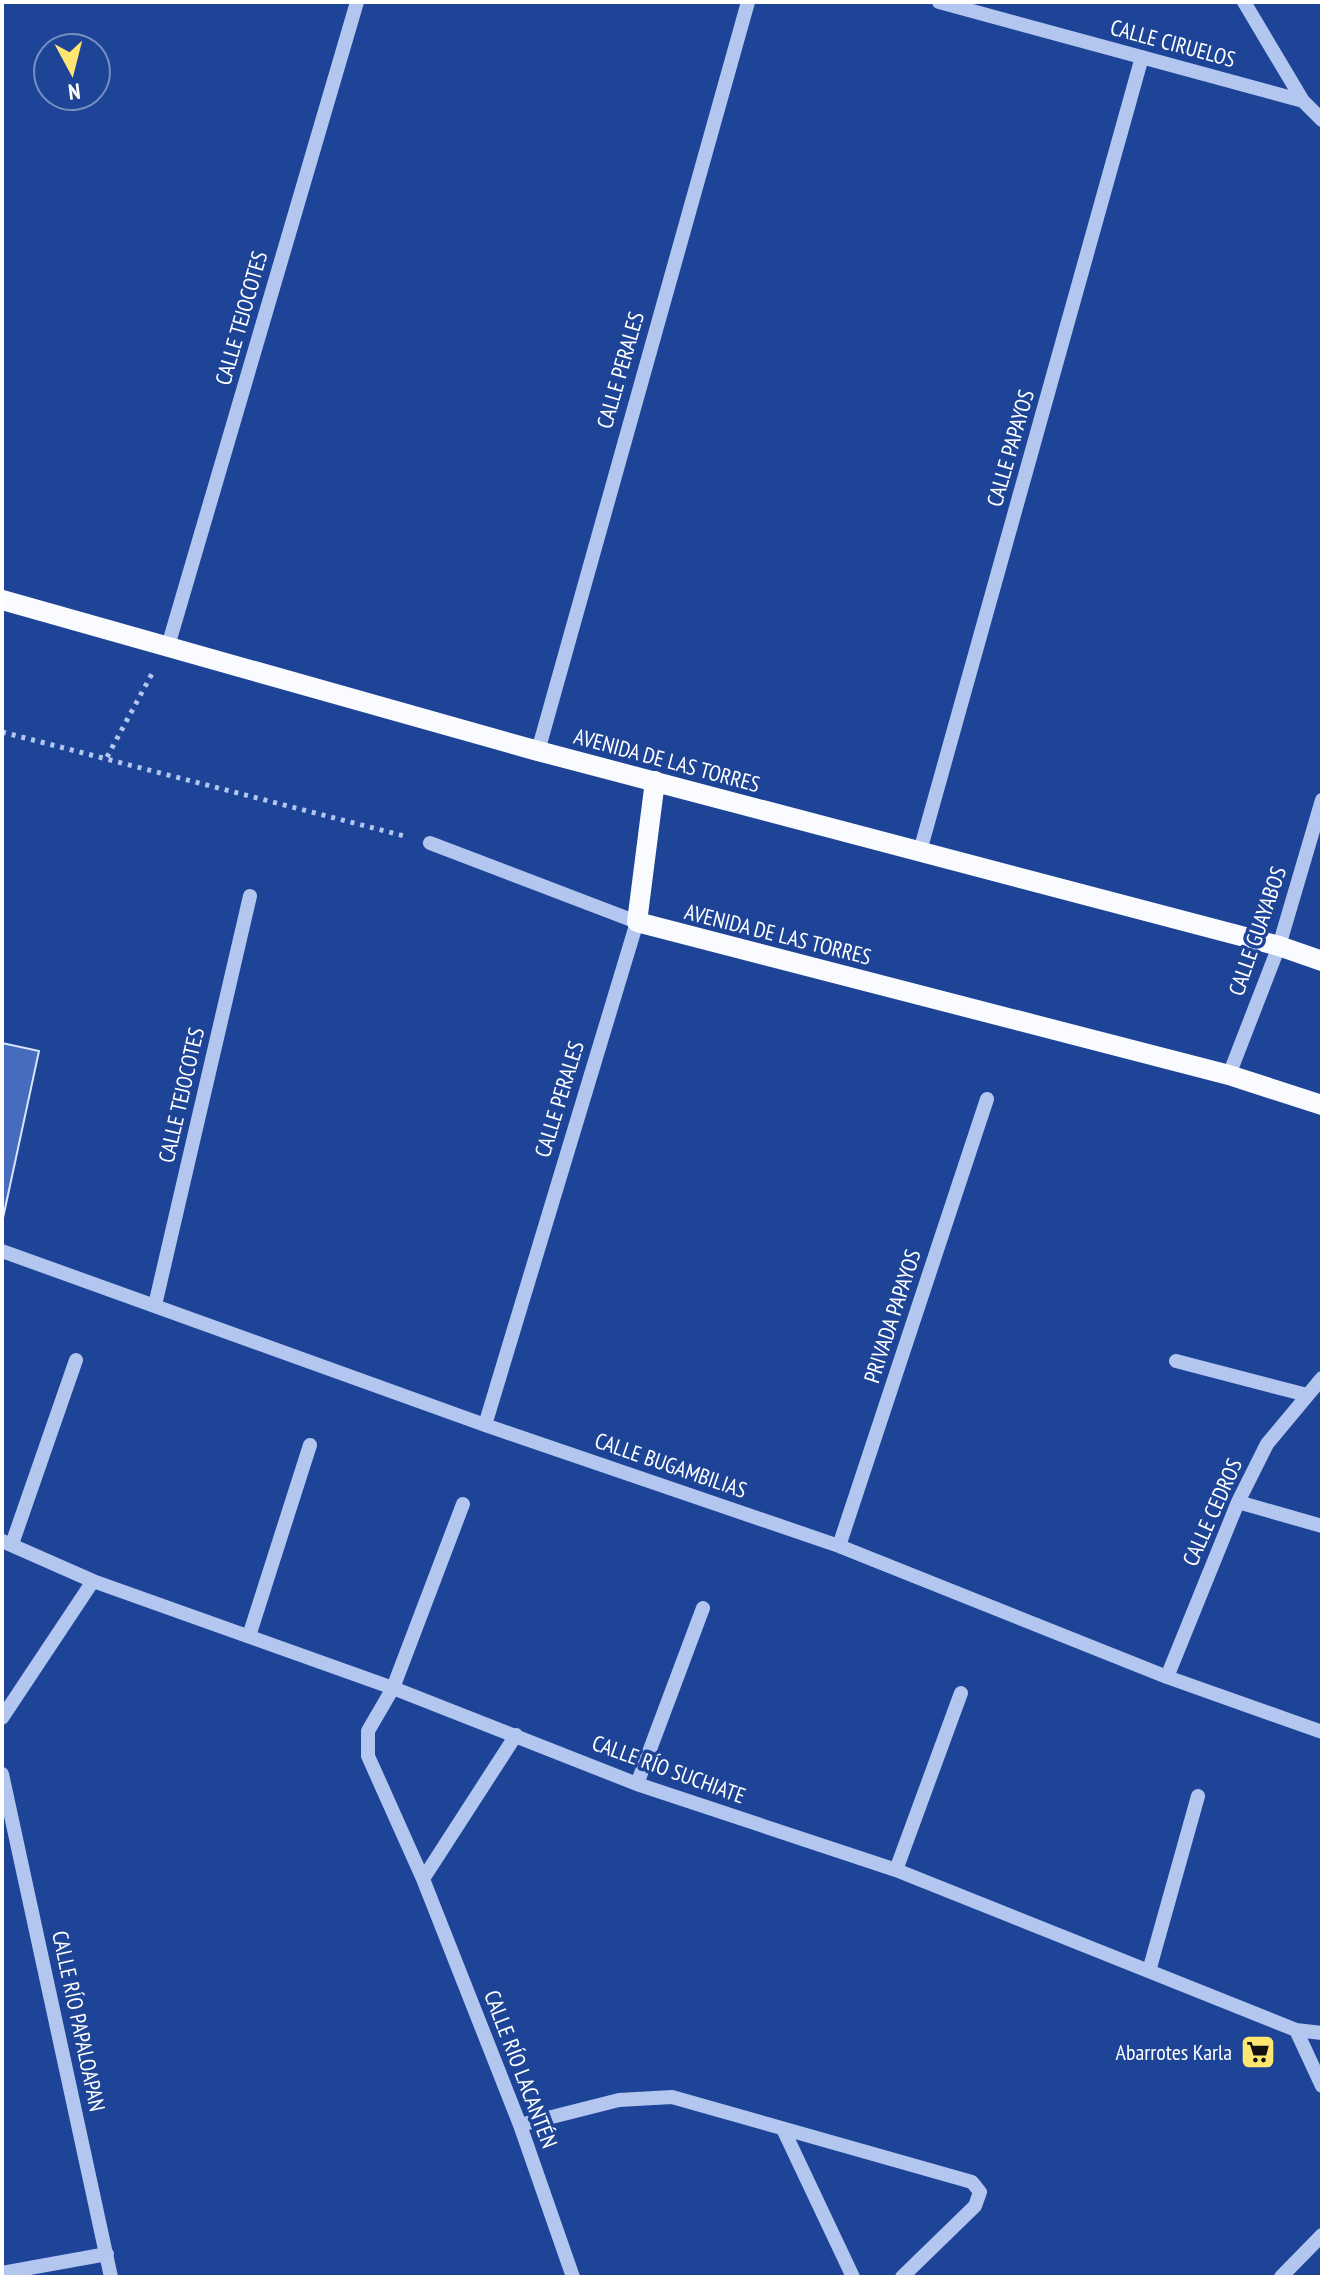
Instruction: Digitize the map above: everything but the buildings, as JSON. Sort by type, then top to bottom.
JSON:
[{"type":"main road","name":"AVENIDA DE LAS TORRES","points":[[2,600],[538,751],[1279,946],[1322,961]]},
{"type":"main road","name":"CALLE PERALES","points":[[637,922],[655,781]]},
{"type":"main road","name":"AVENIDA DE LAS TORRES","points":[[637,922],[1229,1075],[1322,1105]]},
{"type":"street","name":"CALLE TEJOCOTES","points":[[168,646],[357,2]]},
{"type":"street","name":"CALLE PERALES","points":[[538,751],[748,2]]},
{"type":"street","name":"CALLE CIRUELOS","points":[[939,2],[1303,101]]},
{"type":"street","points":[[1244,2],[1303,101],[1322,120]]},
{"type":"street","name":"CALLE PAPAYOS","points":[[920,851],[1142,57]]},
{"type":"street","name":"CALLE GUAYABOS","points":[[1229,1075],[1279,946],[1322,800]]},
{"type":"street","name":"AVENIDA DE LAS TORRES","points":[[430,843],[637,922]]},
{"type":"street","name":"CALLE TEJOCOTES","points":[[155,1305],[250,896]]},
{"type":"street","name":"CALLE PERALES","points":[[485,1425],[637,922]]},
{"type":"street","name":"PRIVADA PAPAYOS","points":[[839,1546],[987,1099]]},
{"type":"street","name":"CALLE BUGAMBILIAS","points":[[2,1251],[485,1425],[839,1546],[1167,1677],[1322,1732]]},
{"type":"street","points":[[7,1542],[76,1360]]},
{"type":"street","points":[[1176,1361],[1307,1395]]},
{"type":"street","name":"CALLE CEDROS","points":[[1167,1677],[1238,1502],[1267,1444],[1322,1378]]},
{"type":"street","points":[[249,1636],[310,1445]]},
{"type":"street","points":[[1238,1502],[1322,1526]]},
{"type":"street","name":"CALLE RÍO LACANTÉN","points":[[463,1504],[393,1688],[368,1731],[368,1756],[423,1879],[520,2125],[573,2277]]},
{"type":"street","name":"CALLE RÍO SUCHIATE","points":[[7,1542],[93,1581],[393,1688],[637,1784],[896,1870],[1296,2030],[1322,2033]]},
{"type":"street","points":[[2,1718],[93,1581]]},
{"type":"street","points":[[637,1784],[703,1608]]},
{"type":"street","points":[[896,1870],[961,1693]]},
{"type":"street","points":[[423,1879],[516,1735]]},
{"type":"street","name":"CALLE RÍO PAPALOAPAN","points":[[2,1774],[111,2277]]},
{"type":"street","points":[[1149,1971],[1198,1796]]},
{"type":"street","points":[[1296,2030],[1322,2086]]},
{"type":"street","points":[[520,2125],[619,2100],[672,2097],[972,2182],[980,2192],[975,2206],[902,2277]]},
{"type":"street","points":[[784,2131],[853,2277]]},
{"type":"street","points":[[1281,2277],[1322,2235]]},
{"type":"street","points":[[2,2273],[107,2254]]},
{"type":"path","points":[[107,757],[168,646]]},
{"type":"path","points":[[2,732],[430,843]]},
{"type":"place","name":"Abarrotes Karla","points":[[1258,2052]]}]
